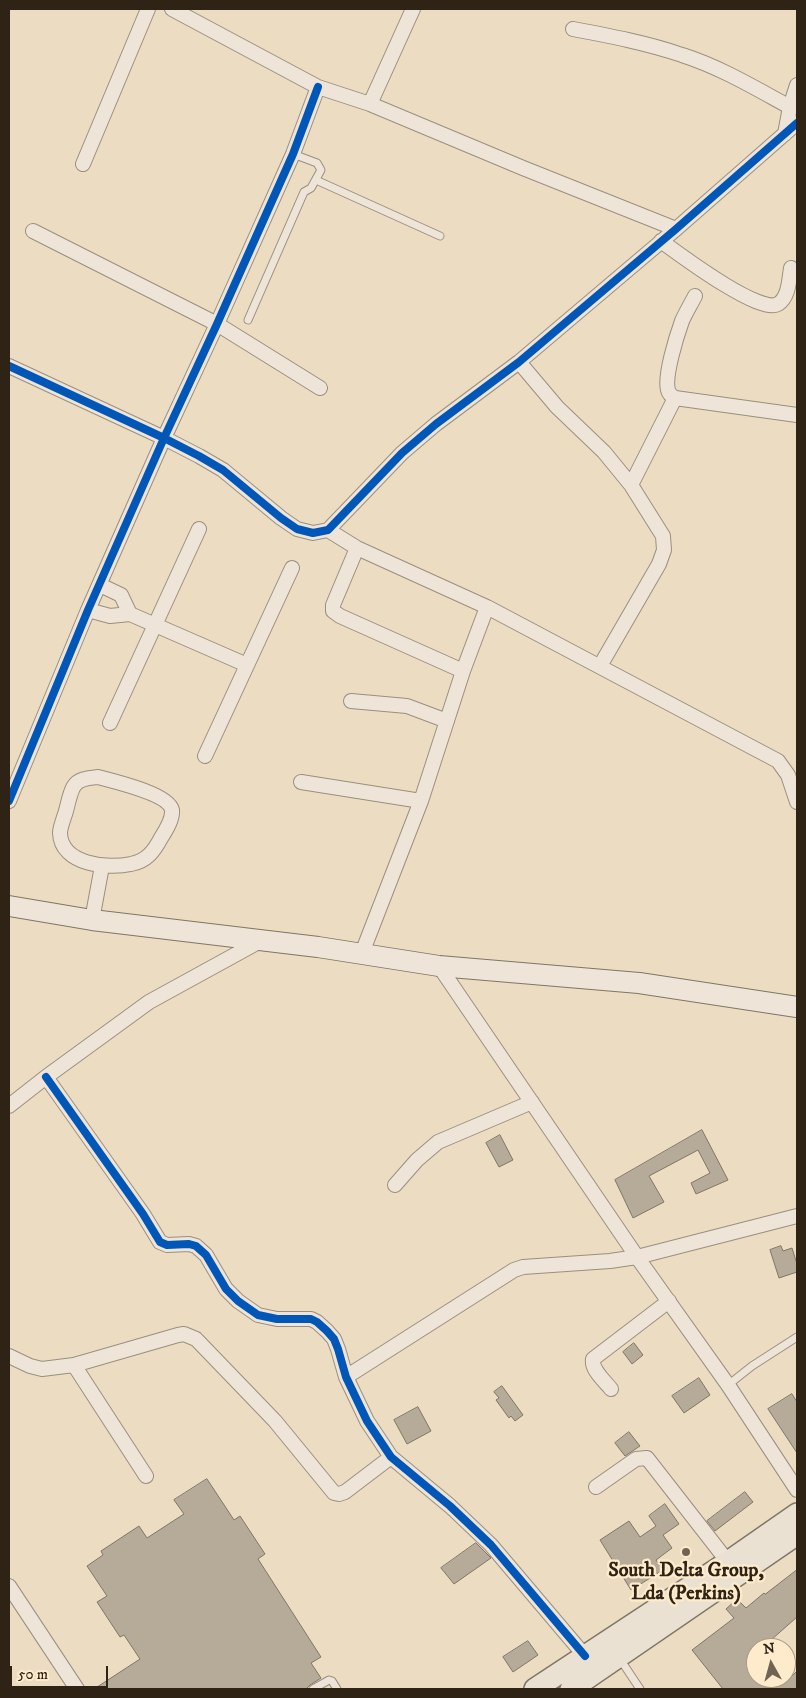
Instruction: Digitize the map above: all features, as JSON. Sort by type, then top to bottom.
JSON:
[{"type":"main road","points":[[9,906],[92,920],[362,953],[439,966],[639,983],[797,1007]]},
{"type":"main road","points":[[535,1689],[728,1562],[797,1514]]},
{"type":"main road","points":[[571,1689],[797,1534]]},
{"type":"street","points":[[83,164],[148,9]]},
{"type":"street","points":[[172,9],[193,14],[318,87],[370,104],[676,229]]},
{"type":"street","points":[[370,104],[413,9]]},
{"type":"street","points":[[573,29],[638,42],[683,55],[729,74],[790,106]]},
{"type":"street","points":[[785,134],[790,106],[797,85]]},
{"type":"street","points":[[9,801],[88,610],[293,154],[318,87]]},
{"type":"street","points":[[9,366],[164,438],[223,470],[297,529],[313,533],[328,530],[402,453],[436,424],[519,362],[797,123]]},
{"type":"street","points":[[33,231],[217,324],[320,388]]},
{"type":"street","points":[[661,241],[697,267],[742,294],[769,305],[776,305],[784,299],[791,268]]},
{"type":"street","points":[[695,296],[682,320],[672,354],[667,389],[670,395],[675,398],[797,415]]},
{"type":"street","points":[[519,362],[557,407],[604,452],[631,485],[663,536],[664,550],[660,564],[600,666]]},
{"type":"street","points":[[631,485],[675,398]]},
{"type":"street","points":[[110,723],[199,530]]},
{"type":"street","points":[[328,530],[357,548],[486,607],[778,761],[788,774],[797,802]]},
{"type":"street","points":[[357,548],[333,604],[333,612],[463,671]]},
{"type":"street","points":[[205,756],[292,568]]},
{"type":"street","points":[[100,585],[121,595],[130,614]]},
{"type":"street","points":[[362,953],[421,801],[486,607]]},
{"type":"street","points":[[88,610],[110,616],[130,614],[247,665]]},
{"type":"street","points":[[350,701],[408,706],[447,721]]},
{"type":"street","points":[[98,776],[128,785],[168,801],[172,808],[172,817],[150,856],[138,863],[129,865],[102,866],[69,854],[63,846],[60,833],[74,785],[84,778],[98,776]]},
{"type":"street","points":[[301,782],[421,801]]},
{"type":"street","points":[[92,920],[102,866]]},
{"type":"street","points":[[9,1106],[149,1002],[262,940]]},
{"type":"street","points":[[439,966],[636,1257],[728,1385],[797,1490]]},
{"type":"street","points":[[46,1077],[143,1214],[160,1242],[167,1245],[189,1244],[196,1246],[206,1255],[226,1289],[238,1301],[258,1314],[277,1318],[311,1319],[317,1322],[334,1339],[346,1378],[367,1421],[391,1457],[450,1506],[492,1545],[585,1656]]},
{"type":"street","points":[[395,1184],[417,1160],[438,1142],[532,1102]]},
{"type":"street","points":[[346,1378],[514,1270],[523,1267],[610,1261],[636,1257],[797,1216]]},
{"type":"street","points":[[611,1389],[594,1368],[593,1359],[669,1301]]},
{"type":"street","points":[[9,1356],[35,1368],[42,1369],[74,1365],[178,1335],[190,1336],[196,1339],[275,1421],[334,1492],[339,1494],[345,1492],[391,1457]]},
{"type":"street","points":[[74,1365],[146,1476]]},
{"type":"street","points":[[596,1487],[636,1459],[647,1458],[728,1562]]},
{"type":"street","points":[[9,1586],[77,1689]]},
{"type":"lane","points":[[248,320],[304,192],[311,188],[320,170],[320,166],[317,163],[293,154]]},
{"type":"lane","points":[[316,180],[440,236]]},
{"type":"lane","points":[[728,1385],[752,1366],[797,1337]]},
{"type":"lane","points":[[618,1657],[640,1689]]},
{"type":"lane","points":[[313,1689],[328,1680],[332,1681],[337,1689]]},
{"type":"building","points":[[702,1130],[728,1180],[696,1194],[691,1183],[710,1173],[698,1150],[649,1176],[664,1202],[633,1218],[615,1180]]},
{"type":"building","points":[[500,1135],[513,1160],[499,1167],[486,1143]]},
{"type":"building","points":[[781,1246],[783,1251],[792,1248],[797,1264],[797,1272],[779,1278],[770,1250]]},
{"type":"building","points":[[634,1343],[643,1355],[632,1364],[623,1352]]},
{"type":"building","points":[[699,1378],[710,1395],[684,1413],[672,1396]]},
{"type":"building","points":[[502,1386],[523,1415],[515,1421],[511,1416],[509,1418],[496,1400],[499,1398],[494,1392]]},
{"type":"building","points":[[792,1394],[797,1402],[797,1453],[768,1409]]},
{"type":"building","points":[[418,1407],[431,1431],[407,1444],[394,1420]]},
{"type":"building","points":[[629,1432],[640,1446],[625,1456],[615,1443]]},
{"type":"building","points":[[207,1479],[234,1520],[240,1516],[265,1554],[258,1559],[321,1657],[311,1663],[321,1678],[306,1689],[94,1689],[140,1659],[124,1635],[120,1637],[97,1602],[107,1596],[87,1566],[103,1555],[101,1551],[139,1526],[147,1538],[184,1514],[174,1500]]},
{"type":"building","points":[[745,1492],[753,1502],[715,1531],[707,1521]]},
{"type":"building","points":[[665,1504],[679,1524],[663,1535],[672,1548],[656,1560],[663,1570],[631,1590],[600,1540],[629,1521],[640,1537],[656,1526],[649,1516]]},
{"type":"building","points":[[476,1543],[491,1558],[454,1584],[441,1568]]},
{"type":"building","points":[[797,1570],[797,1617],[773,1638],[746,1638],[746,1688],[796,1688],[797,1671],[797,1689],[723,1689],[692,1650],[734,1618],[726,1609],[737,1599],[746,1608]]},
{"type":"building","points":[[528,1641],[538,1655],[513,1672],[503,1657]]},
{"type":"cycle path","points":[[9,801],[88,610],[293,154],[318,87]]},
{"type":"cycle path","points":[[9,366],[199,456],[223,470],[297,529],[313,533],[328,530],[402,453],[436,424],[519,362],[797,123]]},
{"type":"cycle path","points":[[46,1077],[143,1214],[160,1242],[167,1245],[189,1244],[196,1246],[206,1255],[226,1289],[238,1301],[258,1315],[277,1319],[311,1319],[327,1331],[334,1339],[346,1377],[367,1421],[391,1457],[450,1506],[491,1545],[585,1656]]},
{"type":"place","name":"South Delta Group, Lda (Perkins)","points":[[686,1552]]}]
